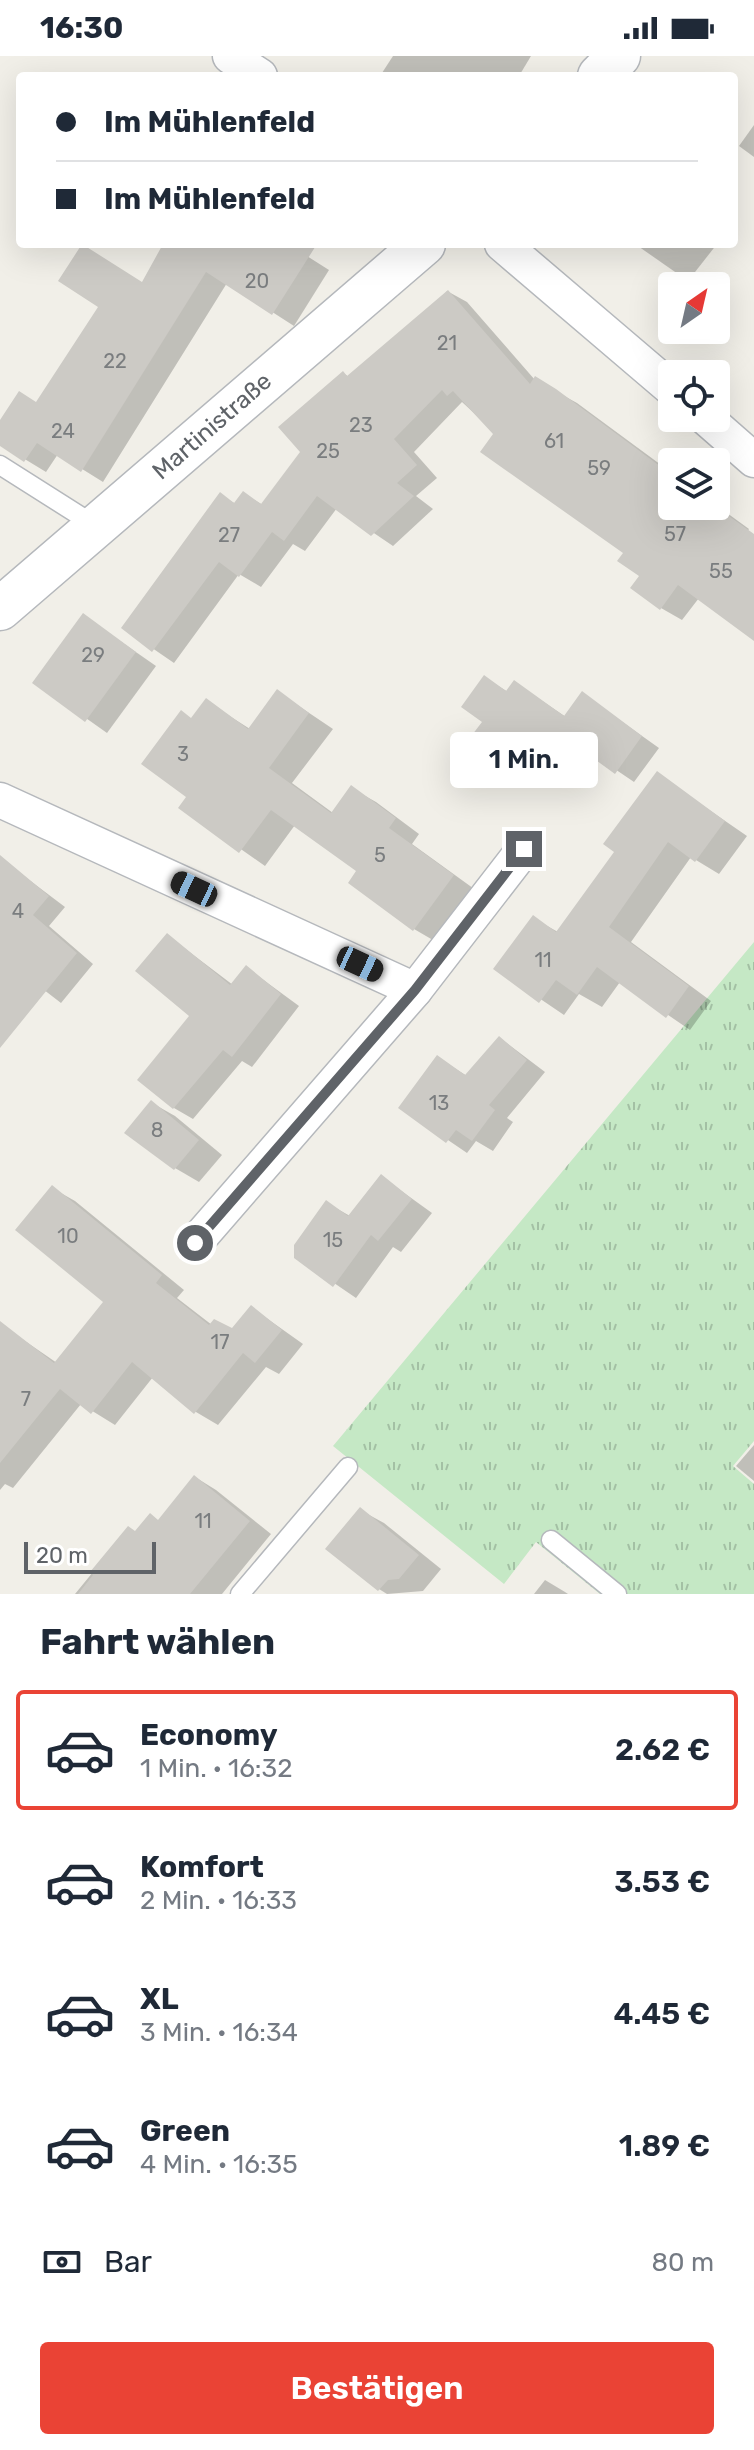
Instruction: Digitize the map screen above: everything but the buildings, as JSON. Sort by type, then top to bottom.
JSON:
[{"type":"street","points":[[230,56],[254,72]]},
{"type":"street","points":[[603,72],[619,56]]},
{"type":"street","name":"Martinistraße","points":[[0,609],[419,248]]},
{"type":"street","points":[[507,248],[658,377]]},
{"type":"street","points":[[722,432],[754,460]]},
{"type":"street","points":[[0,800],[415,990]]},
{"type":"street","points":[[195,1243],[415,990],[524,849]]},
{"type":"lane","points":[[0,465],[96,526]]},
{"type":"lane","points":[[240,1594],[348,1467]]},
{"type":"lane","points":[[551,1540],[617,1594]]},
{"type":"green space","points":[[754,942],[754,1441],[733,1466],[754,1484],[754,1594],[600,1594],[536,1542],[504,1584],[333,1446]]},
{"type":"route","points":[[195,1243],[415,990],[524,849]]}]
